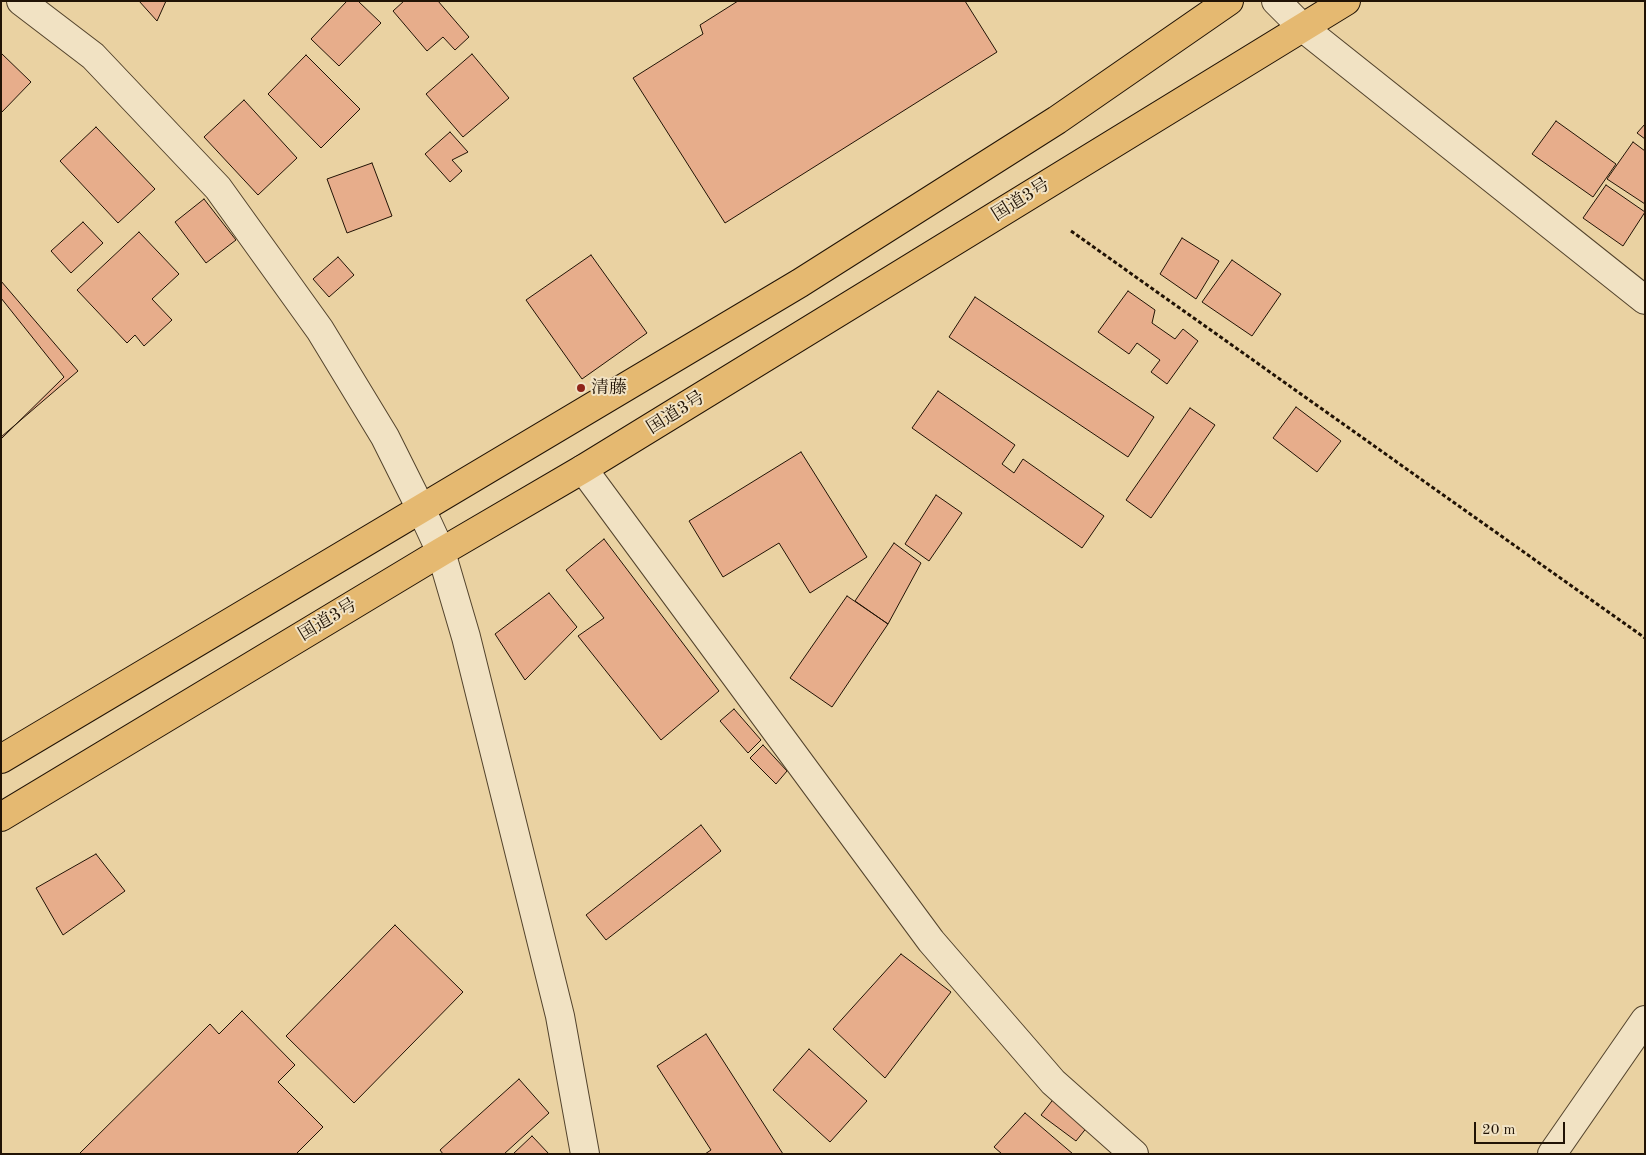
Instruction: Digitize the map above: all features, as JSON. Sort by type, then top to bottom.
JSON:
[{"type":"highway","points":[[1,760],[800,283],[1057,120],[1229,1]]},
{"type":"highway","name":"国道3号","points":[[1,817],[441,552],[584,469],[1346,1]]},
{"type":"street","points":[[21,1],[93,56],[218,188],[320,330],[385,437],[421,509],[441,552],[466,637],[560,1016],[584,1154]]},
{"type":"street","points":[[1276,1],[1302,27],[1645,300]]},
{"type":"street","points":[[584,469],[931,941],[1053,1082],[1134,1154]]},
{"type":"street","points":[[1552,1154],[1645,1020]]},
{"type":"path","points":[[1071,231],[1645,638]]},
{"type":"building","points":[[139,1],[166,1],[157,21]]},
{"type":"building","points":[[347,1],[358,1],[381,23],[339,66],[311,39]]},
{"type":"building","points":[[404,1],[438,1],[469,37],[455,50],[443,37],[427,51],[393,11]]},
{"type":"building","points":[[738,1],[965,1],[997,52],[725,223],[633,78],[703,34],[700,25]]},
{"type":"building","points":[[1,53],[31,82],[1,113]]},
{"type":"building","points":[[472,54],[509,98],[463,137],[426,94]]},
{"type":"building","points":[[306,55],[360,109],[321,148],[268,94]]},
{"type":"building","points":[[244,100],[297,158],[258,195],[204,137]]},
{"type":"building","points":[[1556,121],[1616,164],[1593,197],[1532,154]]},
{"type":"building","points":[[1645,124],[1645,139],[1637,133]]},
{"type":"building","points":[[96,127],[155,189],[118,223],[60,161]]},
{"type":"building","points":[[450,132],[468,152],[452,160],[462,171],[450,182],[425,154]]},
{"type":"building","points":[[1633,142],[1645,151],[1645,204],[1607,179]]},
{"type":"building","points":[[372,163],[392,216],[347,233],[327,179]]},
{"type":"building","points":[[1606,185],[1645,212],[1623,246],[1583,218]]},
{"type":"building","points":[[204,199],[236,240],[206,263],[175,222]]},
{"type":"building","points":[[83,222],[103,243],[71,273],[51,251]]},
{"type":"building","points":[[139,232],[179,274],[152,299],[172,320],[144,346],[135,335],[127,343],[77,290]]},
{"type":"building","points":[[1182,238],[1219,261],[1196,299],[1160,274]]},
{"type":"building","points":[[591,255],[647,333],[582,379],[526,300]]},
{"type":"building","points":[[338,257],[354,275],[329,297],[313,279]]},
{"type":"building","points":[[1232,260],[1281,294],[1252,336],[1202,302]]},
{"type":"building","points":[[1,281],[78,371],[1,437]]},
{"type":"building","points":[[1128,291],[1155,310],[1152,323],[1175,339],[1183,329],[1198,341],[1167,384],[1151,372],[1160,360],[1137,343],[1129,354],[1098,332]]},
{"type":"building","points":[[975,297],[1154,417],[1128,457],[949,337]]},
{"type":"building","points":[[1,298],[64,377],[1,439]]},
{"type":"building","points":[[938,391],[1015,445],[1002,464],[1014,473],[1023,459],[1104,516],[1082,548],[912,428]]},
{"type":"building","points":[[1296,407],[1341,441],[1317,472],[1273,438]]},
{"type":"building","points":[[1190,408],[1215,425],[1151,518],[1126,500]]},
{"type":"building","points":[[801,452],[867,557],[810,593],[779,543],[723,577],[689,521]]},
{"type":"building","points":[[936,495],[962,513],[929,561],[905,544]]},
{"type":"building","points":[[604,539],[719,691],[661,740],[578,636],[604,618],[566,570]]},
{"type":"building","points":[[894,543],[921,563],[888,624],[855,601]]},
{"type":"building","points":[[549,593],[577,627],[525,680],[495,634]]},
{"type":"building","points":[[847,596],[888,624],[832,707],[790,678]]},
{"type":"building","points":[[734,709],[761,740],[748,753],[720,721]]},
{"type":"building","points":[[763,745],[787,771],[776,784],[750,758]]},
{"type":"building","points":[[701,825],[721,851],[606,940],[586,915]]},
{"type":"building","points":[[96,854],[125,891],[63,935],[36,888]]},
{"type":"building","points":[[395,925],[463,992],[354,1103],[286,1036]]},
{"type":"building","points":[[901,954],[951,992],[885,1078],[833,1029]]},
{"type":"building","points":[[242,1011],[295,1065],[278,1082],[323,1127],[296,1154],[79,1154],[210,1024],[219,1034]]},
{"type":"building","points":[[706,1034],[783,1154],[705,1154],[711,1150],[657,1066]]},
{"type":"building","points":[[809,1049],[867,1101],[830,1142],[773,1090]]},
{"type":"building","points":[[519,1079],[549,1113],[504,1154],[443,1154],[440,1150]]},
{"type":"building","points":[[1059,1092],[1092,1121],[1076,1141],[1041,1115]]},
{"type":"building","points":[[1025,1113],[1073,1154],[1002,1154],[994,1147]]},
{"type":"building","points":[[532,1136],[549,1154],[513,1154]]},
{"type":"place","name":"清藤","points":[[581,388]]}]
